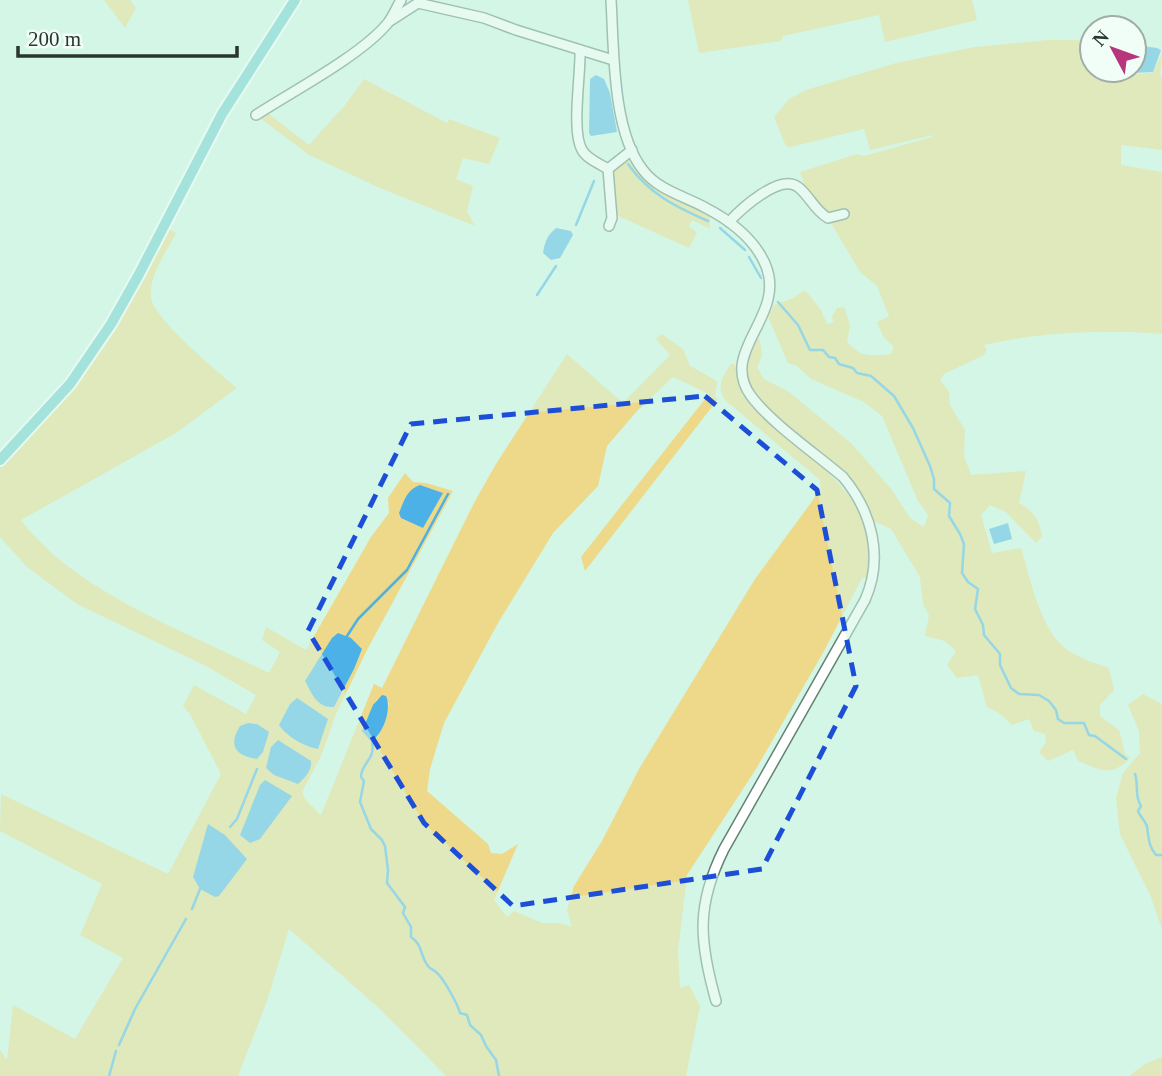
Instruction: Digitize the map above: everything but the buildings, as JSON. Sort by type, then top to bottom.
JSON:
[{"type":"main road","points":[[0,460],[70,384],[104,335],[138,276],[222,114],[295,0]]},
{"type":"street","points":[[388,22],[401,0]]},
{"type":"street","points":[[611,0],[613,60],[622,115],[641,168],[659,185],[706,208],[738,228],[754,246],[765,265],[771,290],[768,305],[745,352],[741,371],[750,394],[852,488],[867,516],[874,547],[870,587],[864,600],[724,849],[713,874],[705,900],[702,925],[704,953],[716,1001]]},
{"type":"street","points":[[256,115],[349,55],[416,1],[484,18],[613,60]]},
{"type":"street","points":[[580,50],[577,111],[579,143],[585,154],[608,169]]},
{"type":"street","points":[[608,169],[632,149]]},
{"type":"street","points":[[608,169],[612,218],[609,226]]},
{"type":"street","points":[[729,222],[743,206],[781,183],[797,186],[822,215],[828,218],[844,215]]},
{"type":"highlighted area","points":[[705,396],[817,490],[856,686],[762,869],[513,906],[424,823],[308,631],[411,424]]},
{"type":"shaded area","points":[[104,0],[130,0],[136,8],[125,28]]},
{"type":"shaded area","points":[[688,0],[972,0],[977,20],[885,42],[879,15],[783,36],[781,41],[699,53]]},
{"type":"shaded area","points":[[1078,40],[1078,84],[1148,84],[1148,73],[1153,72],[1162,53],[1162,150],[1121,145],[1121,165],[1162,172],[1162,334],[1073,333],[1027,337],[984,345],[987,350],[984,355],[944,374],[940,380],[949,392],[950,405],[965,430],[964,456],[971,475],[1026,471],[1019,503],[1038,521],[1042,537],[1036,543],[1006,512],[990,505],[981,515],[992,553],[1021,548],[1038,604],[1059,643],[1078,656],[1109,668],[1114,690],[1100,705],[1100,716],[1119,730],[1125,754],[1130,758],[1111,770],[1078,761],[1073,750],[1048,761],[1039,752],[1046,742],[1045,734],[1034,731],[1029,719],[1012,725],[999,713],[987,707],[978,675],[957,678],[947,665],[956,651],[945,641],[925,636],[929,615],[923,604],[920,577],[891,529],[874,521],[860,494],[836,467],[765,407],[752,392],[745,370],[748,352],[756,338],[760,340],[762,356],[757,367],[764,379],[789,392],[851,443],[892,490],[910,518],[924,527],[928,515],[918,501],[882,416],[864,402],[811,379],[797,366],[788,363],[768,317],[774,305],[805,290],[821,310],[827,324],[834,322],[832,317],[837,308],[844,307],[850,325],[847,342],[857,351],[872,355],[891,354],[894,347],[884,338],[877,322],[889,316],[877,286],[860,272],[828,218],[797,186],[804,183],[800,172],[933,135],[870,150],[864,129],[790,147],[786,146],[774,117],[789,99],[806,90],[896,63],[975,47]]},
{"type":"shaded area","points":[[364,79],[447,123],[449,119],[500,138],[489,164],[463,158],[456,179],[473,186],[467,211],[475,226],[380,188],[309,155],[256,115],[264,110],[309,145]]},
{"type":"shaded area","points":[[626,160],[657,188],[710,216],[710,229],[692,220],[689,226],[697,233],[689,248],[614,214],[612,170]]},
{"type":"shaded area","points":[[168,228],[176,233],[152,282],[151,298],[163,319],[237,388],[176,433],[21,520],[44,546],[102,590],[169,626],[269,673],[280,652],[262,640],[266,627],[306,650],[371,537],[389,513],[388,498],[405,473],[413,482],[453,491],[368,648],[336,714],[321,756],[302,792],[305,799],[321,815],[374,684],[382,688],[474,503],[567,354],[623,403],[670,355],[656,339],[662,334],[683,349],[690,366],[717,381],[715,397],[718,399],[585,571],[581,557],[709,394],[673,377],[637,411],[607,446],[598,486],[553,533],[498,623],[444,723],[430,769],[427,791],[488,844],[491,853],[502,854],[518,844],[494,900],[507,917],[514,911],[542,923],[560,923],[572,927],[567,910],[574,886],[602,841],[639,769],[755,579],[821,489],[820,480],[725,400],[721,382],[731,364],[735,364],[748,400],[766,420],[832,476],[858,510],[866,530],[868,579],[862,578],[824,651],[756,769],[687,875],[678,952],[680,988],[689,985],[700,1006],[686,1076],[446,1076],[380,1009],[289,929],[267,1001],[238,1076],[0,1076],[0,1050],[7,1060],[13,1005],[75,1039],[123,958],[80,935],[102,884],[0,831],[1,794],[168,874],[221,774],[190,714],[183,706],[194,685],[246,714],[256,695],[204,665],[77,604],[27,567],[0,537],[0,467],[52,413],[88,369],[117,323]],"holes":[[[377,699],[389,703],[384,725],[377,738],[365,722]]]},
{"type":"shaded area","points":[[1143,694],[1162,704],[1162,929],[1151,897],[1120,834],[1116,798],[1123,773],[1140,753],[1139,731],[1128,705]]},
{"type":"shaded area","points":[[1162,1057],[1162,1076],[1129,1076],[1145,1064]]},
{"type":"water","points":[[1148,47],[1161,50],[1153,72],[1148,72]]},
{"type":"water","points":[[596,75],[604,79],[610,93],[617,132],[591,136],[590,79]]},
{"type":"water","points":[[556,228],[571,231],[573,235],[560,258],[551,260],[543,253],[547,239]]},
{"type":"water","points":[[420,485],[443,493],[423,528],[401,518],[399,513],[409,492]]},
{"type":"water","points":[[1008,523],[1012,539],[994,544],[989,529]]},
{"type":"water","points":[[338,633],[351,638],[362,649],[334,707],[328,707],[315,699],[305,681],[332,638]]},
{"type":"water","points":[[382,695],[386,696],[388,701],[387,714],[383,728],[371,741],[362,731],[373,705]]},
{"type":"water","points":[[297,698],[328,719],[318,749],[296,740],[279,725],[290,704]]},
{"type":"water","points":[[257,724],[269,732],[263,752],[257,759],[243,755],[234,744],[240,726]]},
{"type":"water","points":[[278,740],[311,761],[308,774],[298,784],[274,775],[266,768],[271,747]]},
{"type":"water","points":[[265,780],[292,796],[260,839],[250,843],[240,835],[260,785]]},
{"type":"water","points":[[208,824],[225,835],[247,859],[219,896],[215,897],[200,889],[193,877]]},
{"type":"waterway","points":[[628,164],[654,192],[708,221]]},
{"type":"waterway","points":[[576,225],[594,181]]},
{"type":"waterway","points":[[720,228],[745,250]]},
{"type":"waterway","points":[[749,257],[761,278]]},
{"type":"waterway","points":[[537,295],[556,266]]},
{"type":"waterway","points":[[778,302],[798,325],[810,350],[823,350],[839,364],[853,368],[857,373],[871,376],[894,396],[913,428],[930,466],[934,489],[950,503],[949,516],[964,544],[962,573],[968,582],[978,589],[975,609],[983,625],[984,635],[1000,654],[1000,665],[1011,688],[1019,694],[1039,695],[1049,701],[1056,710],[1058,719],[1064,723],[1084,723],[1089,735],[1095,736],[1126,759]]},
{"type":"waterway","points":[[347,636],[358,619],[407,570],[448,494]]},
{"type":"waterway","points":[[372,741],[372,753],[361,777],[364,781],[360,802],[371,829],[385,846],[387,883],[405,907],[403,913],[411,927],[411,937],[418,944],[425,962],[443,981],[460,1013],[467,1015],[470,1025],[481,1035],[496,1060],[499,1076]]},
{"type":"waterway","points":[[230,827],[237,819],[257,769]]},
{"type":"waterway","points":[[1135,774],[1141,806],[1138,811],[1146,825],[1152,848],[1156,855],[1162,855]]},
{"type":"waterway","points":[[192,909],[200,889]]},
{"type":"waterway","points":[[119,1045],[135,1009],[186,919]]},
{"type":"waterway","points":[[109,1076],[116,1051]]}]
